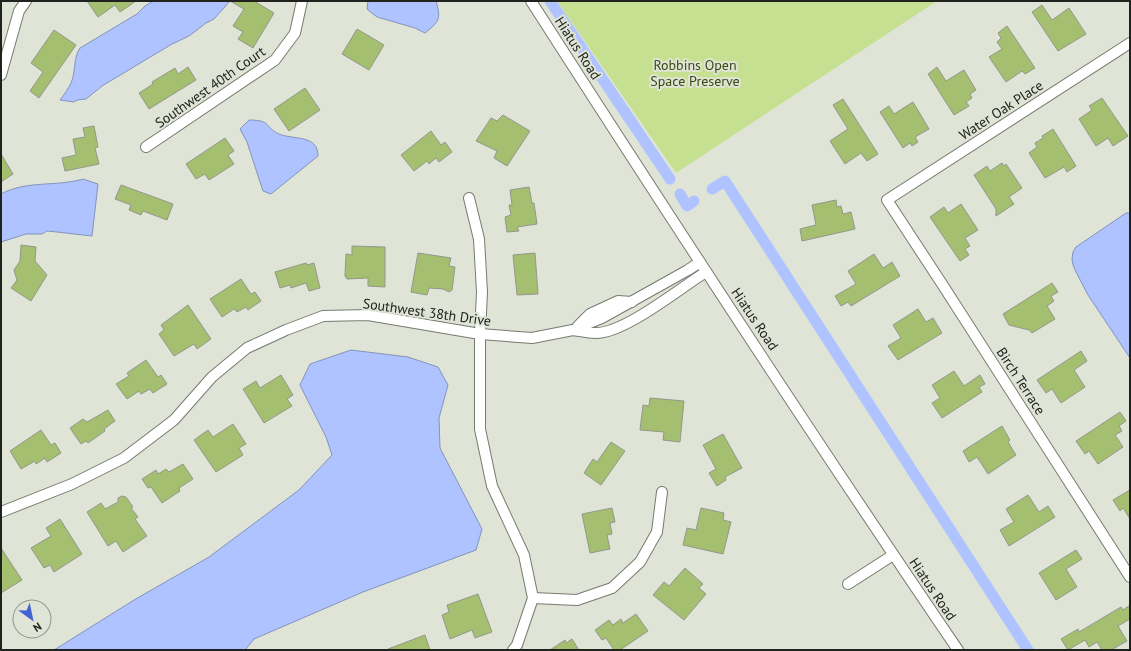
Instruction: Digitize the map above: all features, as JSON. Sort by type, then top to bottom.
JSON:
[{"type":"street","points":[[1,75],[19,11],[26,1]]},
{"type":"street","name":"Southwest 40th Court","points":[[146,147],[275,60],[295,33],[302,1]]},
{"type":"street","name":"Hiatus Road","points":[[531,1],[706,272],[893,555],[958,650]]},
{"type":"street","name":"Water Oak Place","points":[[887,200],[1130,43]]},
{"type":"street","points":[[469,198],[479,239],[482,292],[480,334],[481,436],[492,486],[524,555],[533,598],[517,645],[513,650]]},
{"type":"street","name":"Birch Terrace","points":[[887,200],[1130,577]]},
{"type":"street","name":"Southwest 38th Drive","points":[[1,512],[72,484],[124,458],[174,420],[212,377],[247,348],[286,330],[323,316],[368,315],[480,334],[532,338],[573,330],[602,318],[700,262]]},
{"type":"street","name":"Southwest 38th Drive","points":[[573,330],[596,333],[617,328],[645,313],[706,272]]},
{"type":"street","points":[[533,598],[577,600],[612,588],[640,562],[657,532],[662,492]]},
{"type":"street","points":[[848,584],[893,555]]},
{"type":"green space","name":"Robbins Open Space Preserve","points":[[557,1],[937,1],[676,173]]},
{"type":"water","points":[[153,1],[230,1],[214,19],[189,36],[172,44],[102,86],[86,99],[77,100],[74,102],[60,100],[71,83],[74,74],[76,56],[80,48],[137,14]]},
{"type":"water","points":[[368,1],[436,1],[439,16],[434,25],[425,33],[415,28],[377,17],[367,9]]},
{"type":"water","points":[[249,120],[261,121],[279,134],[309,141],[314,144],[317,149],[318,156],[271,194],[263,191],[247,142],[240,129]]},
{"type":"water","points":[[83,179],[98,184],[92,236],[47,231],[42,234],[26,234],[1,242],[1,194],[31,185],[62,183]]},
{"type":"water","points":[[1126,213],[1130,213],[1130,358],[1088,295],[1076,272],[1072,259],[1073,252],[1076,247]]},
{"type":"water","points":[[351,350],[408,357],[438,367],[448,385],[439,418],[440,448],[482,529],[476,550],[363,592],[254,639],[245,650],[54,650],[134,600],[209,557],[299,490],[332,455],[326,437],[300,385],[310,364]]},
{"type":"building","points":[[87,1],[136,1],[120,12],[115,5],[98,17]]},
{"type":"building","points":[[230,1],[254,1],[274,13],[253,48],[238,39],[243,32],[233,26],[244,9]]},
{"type":"building","points":[[1042,5],[1052,20],[1069,8],[1086,34],[1058,51],[1032,12]]},
{"type":"building","points":[[1007,26],[1035,68],[1025,74],[1022,71],[1006,82],[989,57],[1002,49],[997,42],[1001,38],[998,33]]},
{"type":"building","points":[[357,29],[384,45],[369,70],[342,54]]},
{"type":"building","points":[[54,30],[76,45],[39,98],[30,91],[43,72],[31,63]]},
{"type":"building","points":[[188,67],[196,80],[149,109],[139,93],[153,84],[152,82],[175,68],[178,74]]},
{"type":"building","points":[[937,67],[946,81],[964,70],[976,90],[970,94],[972,98],[966,102],[969,106],[954,115],[928,74]]},
{"type":"building","points":[[305,88],[320,110],[289,131],[274,109]]},
{"type":"building","points":[[1102,98],[1128,136],[1113,146],[1108,138],[1096,146],[1079,119],[1092,110],[1089,106]]},
{"type":"building","points":[[843,99],[878,154],[867,161],[861,153],[845,164],[830,141],[848,129],[833,105]]},
{"type":"building","points":[[913,102],[929,129],[915,137],[918,142],[912,146],[910,143],[903,148],[880,112],[889,106],[894,114]]},
{"type":"building","points":[[503,115],[530,131],[507,166],[494,158],[497,151],[476,141],[491,118],[497,121]]},
{"type":"building","points":[[94,126],[98,147],[95,148],[99,164],[65,171],[62,158],[76,155],[73,139],[85,137],[83,128]]},
{"type":"building","points":[[1053,129],[1076,166],[1067,172],[1064,167],[1045,178],[1029,153],[1037,147],[1035,143],[1043,138],[1042,136]]},
{"type":"building","points":[[431,131],[441,145],[445,142],[452,152],[439,162],[436,158],[429,164],[427,161],[414,171],[401,155]]},
{"type":"building","points":[[225,138],[234,151],[228,155],[234,164],[209,180],[205,174],[196,179],[186,164]]},
{"type":"building","points":[[1,154],[13,174],[1,182]]},
{"type":"building","points":[[1002,163],[1004,166],[1006,164],[1022,188],[1009,197],[1014,204],[996,216],[996,209],[974,175],[987,166],[990,171]]},
{"type":"building","points":[[121,185],[173,204],[167,220],[143,211],[141,215],[129,210],[131,205],[115,199]]},
{"type":"building","points":[[529,187],[532,203],[534,203],[537,224],[517,227],[519,231],[507,232],[505,217],[511,215],[509,205],[512,205],[510,190]]},
{"type":"building","points":[[836,200],[837,207],[841,206],[843,214],[851,212],[855,229],[802,241],[800,229],[816,225],[812,205]]},
{"type":"building","points":[[961,204],[978,230],[965,238],[970,246],[965,249],[969,255],[960,261],[930,217],[944,207],[948,213]]},
{"type":"building","points":[[21,245],[36,247],[35,261],[47,275],[31,301],[11,288],[17,280],[14,270],[20,261]]},
{"type":"building","points":[[352,246],[385,247],[385,287],[368,286],[368,278],[347,279],[345,276],[346,254],[352,255]]},
{"type":"building","points":[[418,253],[451,258],[449,266],[455,267],[452,290],[449,292],[443,289],[429,288],[427,295],[411,292]]},
{"type":"building","points":[[535,253],[538,294],[517,295],[513,255]]},
{"type":"building","points":[[874,254],[883,268],[892,262],[900,276],[851,306],[848,302],[841,306],[835,296],[856,284],[848,271]]},
{"type":"building","points":[[306,263],[307,265],[314,263],[320,288],[309,291],[306,283],[291,288],[290,285],[280,288],[275,272]]},
{"type":"building","points":[[241,279],[251,294],[255,292],[261,301],[248,310],[246,307],[237,312],[234,309],[222,317],[210,299]]},
{"type":"building","points":[[1052,283],[1058,292],[1051,296],[1054,301],[1047,306],[1055,319],[1032,333],[1029,330],[1009,325],[1003,314]]},
{"type":"building","points":[[188,305],[211,339],[197,349],[194,344],[174,356],[159,334],[164,330],[161,325]]},
{"type":"building","points":[[918,309],[926,322],[933,318],[942,333],[898,360],[888,346],[901,338],[893,325]]},
{"type":"building","points":[[1081,351],[1087,361],[1074,370],[1085,387],[1061,403],[1052,389],[1046,393],[1037,380]]},
{"type":"building","points":[[146,360],[158,377],[161,375],[167,384],[153,393],[150,389],[141,394],[139,391],[127,399],[116,384],[129,376],[127,373]]},
{"type":"building","points":[[954,371],[964,386],[980,375],[985,384],[979,387],[982,392],[942,418],[932,403],[940,398],[932,385]]},
{"type":"building","points":[[281,375],[293,395],[287,399],[292,406],[264,423],[243,389],[256,381],[260,388]]},
{"type":"building","points":[[650,398],[684,401],[680,442],[663,440],[664,432],[640,430],[643,405],[649,406]]},
{"type":"building","points":[[108,410],[115,421],[104,429],[105,431],[88,443],[86,441],[81,444],[70,428],[83,419],[87,422]]},
{"type":"building","points":[[1120,412],[1126,421],[1119,426],[1122,431],[1115,435],[1123,447],[1098,464],[1089,451],[1085,454],[1076,441]]},
{"type":"building","points":[[233,424],[246,444],[239,448],[243,455],[216,472],[194,440],[208,430],[213,437]]},
{"type":"building","points":[[1002,426],[1010,440],[1008,442],[1016,455],[988,474],[977,457],[969,462],[963,451]]},
{"type":"building","points":[[41,430],[51,445],[55,443],[61,453],[47,462],[45,458],[36,464],[35,461],[21,469],[10,451]]},
{"type":"building","points":[[723,434],[742,468],[725,477],[726,480],[717,486],[709,473],[716,469],[703,445]]},
{"type":"building","points":[[611,442],[625,451],[601,485],[584,473],[593,459],[597,462]]},
{"type":"building","points":[[183,464],[193,479],[179,488],[180,491],[162,503],[151,487],[148,488],[142,479],[156,470],[158,474],[166,469],[169,472]]},
{"type":"building","points":[[1130,490],[1130,519],[1123,508],[1120,511],[1113,500]]},
{"type":"building","points":[[1028,495],[1039,512],[1048,506],[1055,517],[1009,546],[1000,530],[1014,522],[1006,509]]},
{"type":"building","points":[[122,496],[126,497],[133,507],[131,508],[138,517],[135,519],[147,536],[123,552],[116,541],[108,546],[87,512],[101,503],[105,509],[118,502],[118,498]]},
{"type":"building","points":[[612,508],[615,522],[610,523],[612,534],[607,535],[610,549],[590,553],[582,514]]},
{"type":"building","points":[[701,508],[724,513],[723,520],[731,522],[723,554],[683,545],[687,528],[696,530]]},
{"type":"building","points":[[60,519],[82,554],[54,572],[50,565],[44,568],[31,548],[51,536],[46,528]]},
{"type":"building","points":[[1,548],[22,580],[1,593]]},
{"type":"building","points":[[1076,550],[1082,559],[1066,569],[1077,587],[1056,600],[1039,573]]},
{"type":"building","points":[[685,568],[703,584],[699,588],[706,594],[684,620],[653,595],[664,582],[669,586]]},
{"type":"building","points":[[478,594],[492,632],[475,638],[472,630],[450,639],[442,615],[449,612],[447,605]]},
{"type":"building","points":[[1130,605],[1130,619],[1118,626],[1127,641],[1111,650],[1102,650],[1097,642],[1089,647],[1085,640],[1068,650],[1061,639],[1078,629],[1079,632],[1121,607],[1123,610]]},
{"type":"building","points":[[636,614],[648,631],[620,650],[614,650],[606,638],[602,640],[595,630],[609,620],[613,625],[621,619],[623,623]]},
{"type":"building","points":[[425,635],[430,650],[388,650],[388,649]]},
{"type":"building","points":[[572,639],[579,650],[550,650],[565,640],[566,643]]},
{"type":"waterway","points":[[550,1],[670,179]]},
{"type":"waterway","points":[[712,189],[725,181],[1028,650]]},
{"type":"waterway","points":[[680,194],[687,206],[694,201]]}]
